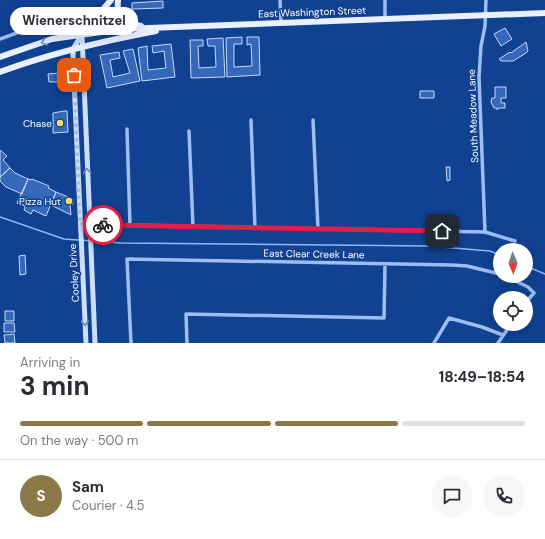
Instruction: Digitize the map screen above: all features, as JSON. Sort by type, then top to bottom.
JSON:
[{"type":"main road","points":[[82,34],[111,0]]},
{"type":"main road","points":[[118,0],[117,10],[120,17],[128,22],[149,28]]},
{"type":"main road","name":"East Washington Street","points":[[0,57],[52,39],[82,34],[149,28],[545,13]]},
{"type":"main road","name":"East Washington Street","points":[[0,72],[27,62],[73,49],[176,27]]},
{"type":"street","points":[[280,0],[281,23]]},
{"type":"street","points":[[385,0],[385,19]]},
{"type":"street","name":"South Meadow Lane","points":[[485,232],[479,77],[480,46],[485,26],[486,0]]},
{"type":"street","points":[[0,39],[22,31]]},
{"type":"street","name":"Cooley Drive","points":[[82,34],[95,343]]},
{"type":"street","points":[[73,49],[82,34]]},
{"type":"street","name":"Cooley Drive","points":[[73,49],[86,343]]},
{"type":"street","points":[[251,120],[255,228]]},
{"type":"street","points":[[313,120],[318,229]]},
{"type":"street","points":[[127,129],[130,226]]},
{"type":"street","points":[[189,131],[193,227]]},
{"type":"street","points":[[77,136],[86,136]]},
{"type":"street","points":[[79,185],[88,184]]},
{"type":"street","points":[[80,224],[485,232],[515,241]]},
{"type":"street","name":"East Clear Creek Lane","points":[[131,343],[128,259],[467,266],[493,272]]},
{"type":"street","points":[[187,343],[186,314],[384,318],[385,264]]},
{"type":"street","points":[[83,268],[92,268]]},
{"type":"street","points":[[520,283],[528,287],[531,291]]},
{"type":"street","points":[[434,343],[449,318],[503,335]]},
{"type":"street","points":[[498,343],[506,331]]},
{"type":"building","points":[[163,1],[163,8],[132,9],[132,3]]},
{"type":"building","points":[[505,28],[512,39],[501,46],[494,34]]},
{"type":"building","points":[[242,37],[242,44],[234,44],[234,67],[252,66],[251,44],[247,45],[247,37],[259,37],[260,75],[227,77],[226,38]]},
{"type":"building","points":[[223,38],[225,77],[191,78],[190,40],[203,40],[203,46],[198,46],[199,68],[216,67],[215,46],[208,46],[207,39]]},
{"type":"building","points":[[526,42],[528,51],[526,53],[513,61],[501,61],[499,59],[510,52],[511,53]]},
{"type":"building","points":[[171,44],[175,77],[142,81],[138,48],[147,46],[148,70],[166,68],[164,51],[153,53],[152,46]]},
{"type":"building","points":[[133,49],[140,81],[107,88],[100,55],[119,52],[120,58],[110,60],[113,77],[130,73],[123,51]]},
{"type":"building","points":[[59,73],[59,75],[62,75],[62,82],[49,82],[48,74]]},
{"type":"building","points":[[495,87],[506,87],[506,98],[501,98],[501,103],[505,103],[505,108],[499,108],[497,110],[491,102],[492,98],[495,98]]},
{"type":"building","points":[[420,91],[434,91],[434,98],[420,98]]},
{"type":"building","name":"Chase","points":[[67,111],[68,132],[53,133],[53,113]]},
{"type":"building","points":[[0,150],[7,156],[3,160],[10,168],[0,177]]},
{"type":"building","points":[[446,167],[450,167],[450,180],[447,181]]},
{"type":"building","points":[[10,168],[15,173],[28,179],[22,194],[6,187],[0,181],[0,177]]},
{"type":"building","points":[[28,179],[32,179],[49,186],[48,188],[56,192],[46,216],[33,210],[31,214],[24,210],[25,206],[17,203]]},
{"type":"building","points":[[56,192],[73,199],[73,204],[70,204],[71,215],[51,205]]},
{"type":"building","points":[[25,255],[26,274],[20,275],[19,256]]},
{"type":"building","points":[[5,311],[14,311],[14,321],[5,321]]},
{"type":"building","points":[[4,323],[14,323],[15,332],[4,332]]},
{"type":"building","points":[[14,334],[15,343],[5,343],[4,335]]},
{"type":"waterway","points":[[0,217],[64,239],[121,243],[429,246],[493,252]]},
{"type":"waterway","points":[[533,269],[545,274]]},
{"type":"way so far","points":[[74,75],[80,224],[103,225]]},
{"type":"place","name":"Wienerschnitzel","points":[[74,75]]},
{"type":"place","name":"Chase","points":[[60,123]]},
{"type":"place","name":"Pizza Hut","points":[[69,201]]},
{"type":"route","points":[[103,225],[442,231]]}]
